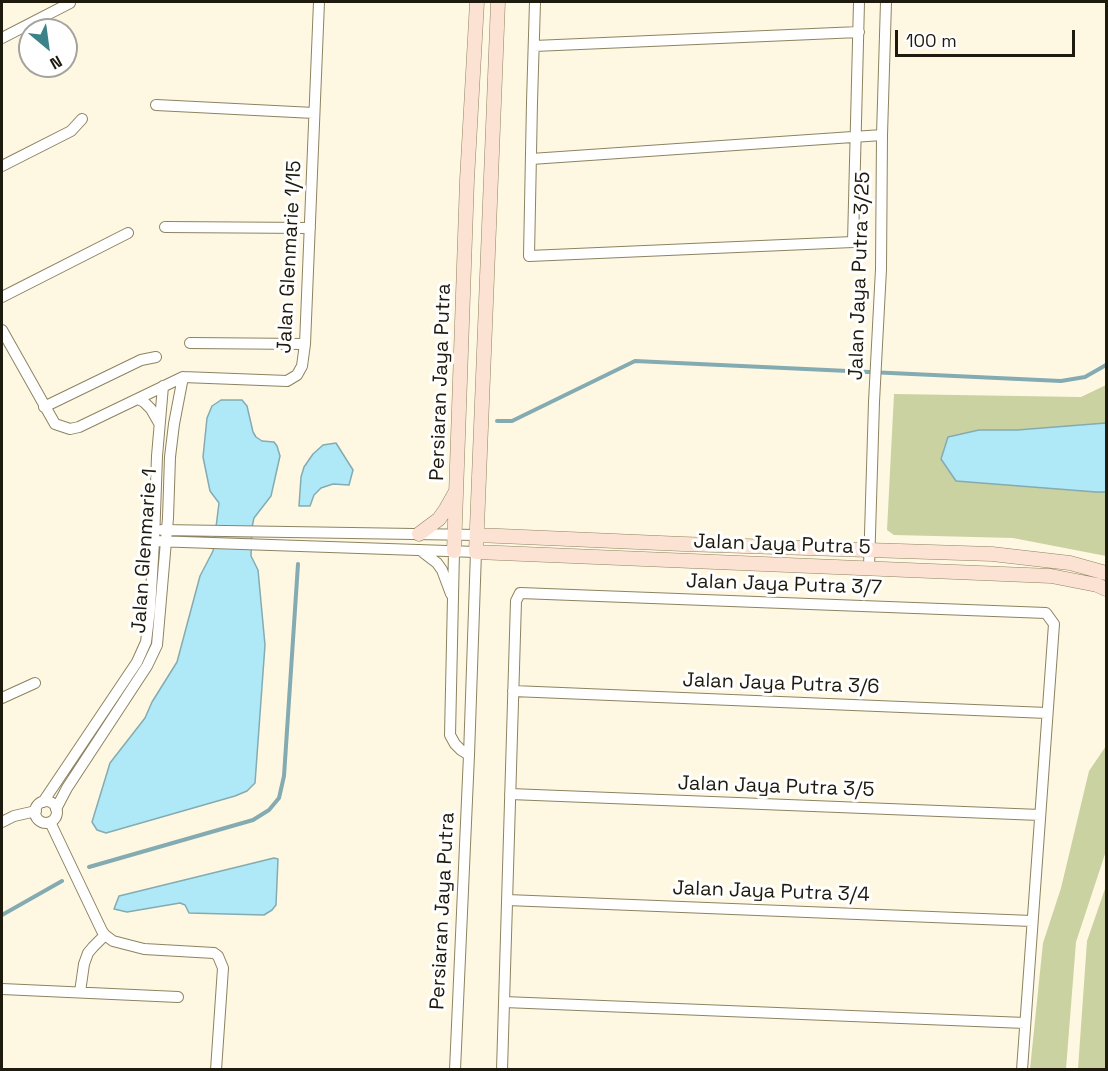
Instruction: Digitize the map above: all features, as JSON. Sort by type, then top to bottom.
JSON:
[{"type":"street","name":"Jalan Glenmarie 1/15","points":[[2,330],[55,424],[70,429],[79,427],[183,377],[287,381],[297,375],[302,366],[305,344],[319,2]]},
{"type":"street","name":"Persiaran Jaya Putra","points":[[469,754],[455,744],[450,735],[456,490],[477,2]]},
{"type":"street","name":"Persiaran Jaya Putra","points":[[455,1070],[498,2]]},
{"type":"street","points":[[535,2],[531,159],[882,135]]},
{"type":"street","name":"Jalan Jaya Putra 3/25","points":[[531,159],[529,256],[853,242],[860,2]]},
{"type":"street","name":"Jalan Jaya Putra 3/25","points":[[869,567],[874,402],[882,269],[882,135],[886,2]]},
{"type":"street","points":[[2,38],[70,3]]},
{"type":"street","points":[[534,46],[859,32]]},
{"type":"street","points":[[156,105],[314,113]]},
{"type":"street","points":[[2,166],[71,130],[82,119]]},
{"type":"street","points":[[165,227],[310,228]]},
{"type":"street","points":[[2,297],[128,233]]},
{"type":"street","points":[[190,343],[305,344]]},
{"type":"street","points":[[44,407],[141,360],[156,357]]},
{"type":"street","name":"Jalan Glenmarie 1","points":[[56,809],[98,731],[119,699],[147,666],[157,645],[167,536],[170,457],[183,377]]},
{"type":"street","name":"Jalan Glenmarie 1","points":[[119,699],[146,642],[150,609],[157,456],[163,386]]},
{"type":"street","points":[[138,399],[152,409],[159,423]]},
{"type":"street","points":[[157,456],[170,457]]},
{"type":"street","points":[[419,534],[439,519],[456,490]]},
{"type":"street","name":"Jalan Jaya Putra 5","points":[[167,536],[208,531],[455,534],[992,554],[1070,563],[1107,573]]},
{"type":"street","points":[[154,535],[167,536]]},
{"type":"street","name":"Jalan Jaya Putra 5","points":[[167,536],[210,543],[869,567],[1051,576],[1107,589]]},
{"type":"street","points":[[420,550],[442,570],[453,600]]},
{"type":"street","name":"Jalan Jaya Putra 3/7","points":[[513,691],[516,601],[520,593],[1046,614],[1054,624],[1047,712]]},
{"type":"street","points":[[2,698],[35,683]]},
{"type":"street","points":[[502,1070],[513,691]]},
{"type":"street","name":"Jalan Jaya Putra 3/6","points":[[513,691],[1047,712]]},
{"type":"street","points":[[1022,1070],[1047,712]]},
{"type":"street","name":"Jalan Glenmarie 1","points":[[43,801],[98,731]]},
{"type":"street","name":"Jalan Jaya Putra 3/5","points":[[510,794],[1040,815]]},
{"type":"street","points":[[43,801],[53,803],[56,809],[56,815],[50,822],[39,820],[37,817],[38,805],[43,801]]},
{"type":"street","points":[[2,822],[14,816],[36,811]]},
{"type":"street","points":[[50,822],[105,935],[113,941],[144,949],[214,953],[218,956],[223,969],[216,1070]]},
{"type":"street","name":"Jalan Jaya Putra 3/4","points":[[507,900],[1032,921]]},
{"type":"street","points":[[80,992],[88,953],[105,935]]},
{"type":"street","points":[[2,989],[178,997]]},
{"type":"street","points":[[504,1002],[1025,1023]]},
{"type":"green space","points":[[1106,385],[1106,556],[1013,538],[894,535],[887,530],[894,394],[1081,397]]},
{"type":"green space","points":[[1106,746],[1106,851],[1076,942],[1066,1069],[1030,1069],[1043,943],[1061,888],[1089,771]]},
{"type":"green space","points":[[1106,886],[1106,1069],[1078,1069],[1087,941]]},
{"type":"water","points":[[221,400],[242,400],[247,406],[256,437],[262,441],[274,442],[280,456],[271,496],[254,518],[252,527],[251,556],[258,570],[265,645],[255,783],[247,791],[235,796],[106,833],[97,830],[92,822],[110,763],[145,718],[152,702],[177,662],[200,576],[213,551],[219,503],[210,491],[203,457],[207,418],[212,406]]},
{"type":"water","points":[[1106,423],[1106,492],[956,481],[941,459],[948,437],[979,430],[1017,430]]},
{"type":"water","points":[[336,443],[353,470],[349,485],[333,484],[321,488],[314,495],[310,506],[299,506],[304,467],[323,445]]},
{"type":"water","points":[[274,858],[278,859],[276,905],[264,915],[189,913],[185,905],[180,903],[127,912],[114,909],[119,896]]},
{"type":"waterway","points":[[497,421],[512,421],[635,361],[1061,381],[1085,377],[1106,365]]},
{"type":"waterway","points":[[89,867],[253,820],[269,810],[279,798],[284,776],[298,564]]},
{"type":"waterway","points":[[2,915],[62,881]]}]
